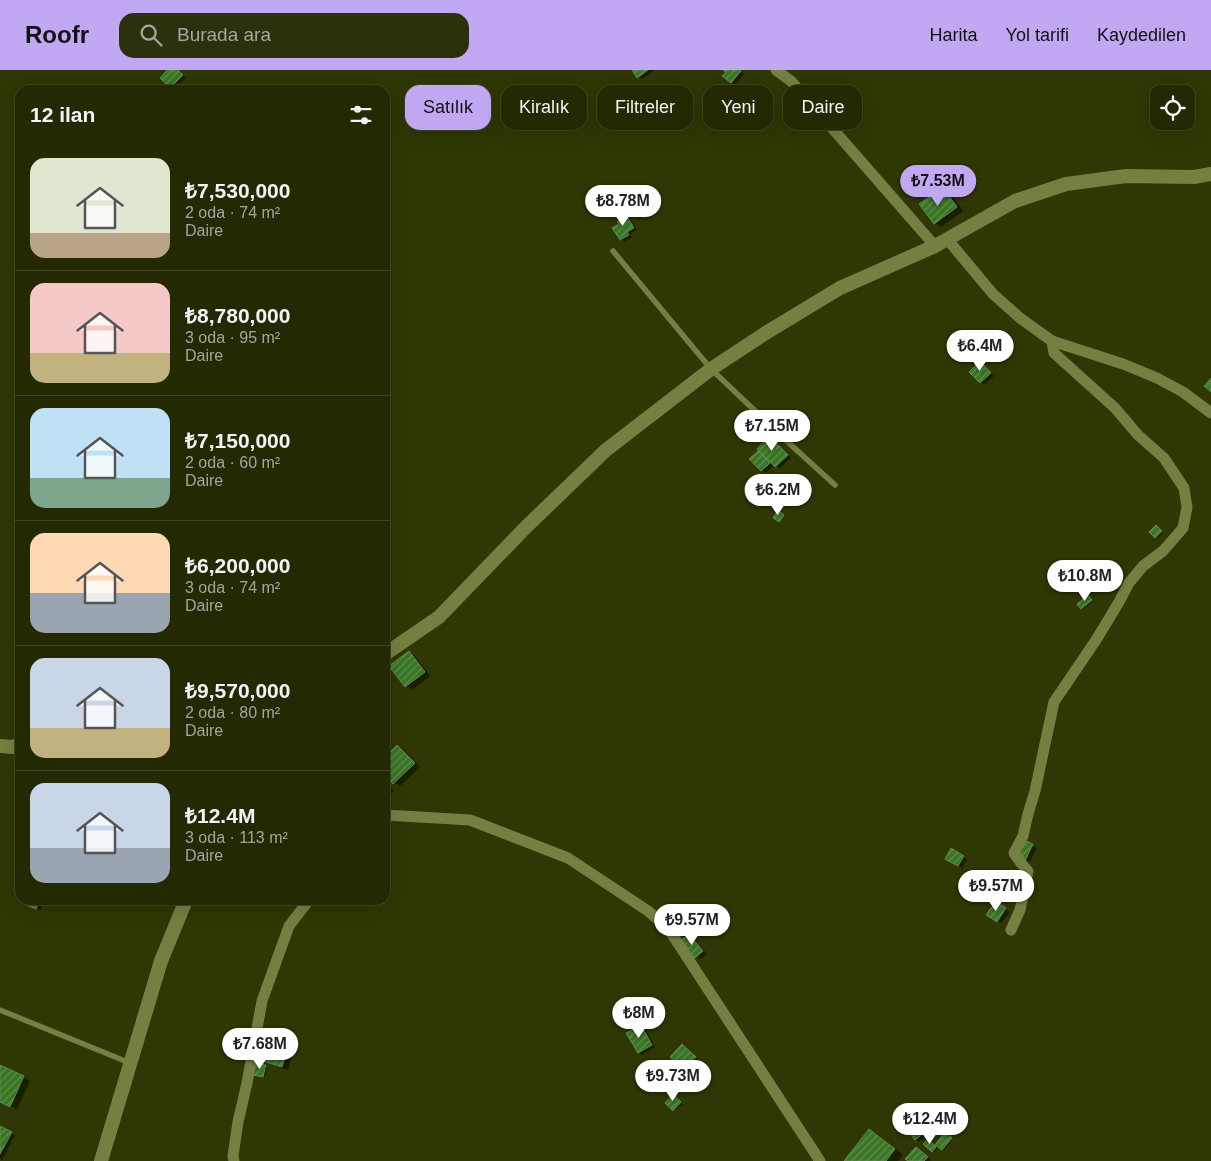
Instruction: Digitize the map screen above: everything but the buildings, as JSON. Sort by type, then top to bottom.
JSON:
[{"type":"street","points":[[776,70],[791,80],[935,246]]},
{"type":"street","points":[[390,651],[439,617],[526,527],[606,450],[711,369],[840,288],[948,240],[1016,201],[1066,184],[1126,176],[1194,177],[1211,174]]},
{"type":"street","points":[[948,240],[993,294],[1020,318],[1052,341],[1123,364],[1157,378],[1183,392],[1211,413]]},
{"type":"street","points":[[1010,930],[1020,910],[1028,871],[1014,853],[1023,836],[1035,791],[1054,702],[1084,658],[1129,583],[1143,566],[1163,551],[1183,528],[1187,507],[1184,488],[1164,458],[1138,435],[1115,408],[1054,353],[1052,341]]},
{"type":"street","points":[[0,746],[15,746]]},
{"type":"street","points":[[390,815],[470,820],[568,858],[648,911],[668,928],[820,1161]]},
{"type":"street","points":[[101,1161],[161,960],[184,905]]},
{"type":"street","points":[[234,1161],[233,1156],[238,1122],[262,1001],[288,926],[304,905]]},
{"type":"lane","points":[[612,251],[711,369],[790,445],[835,485]]},
{"type":"lane","points":[[0,1010],[130,1063]]}]
